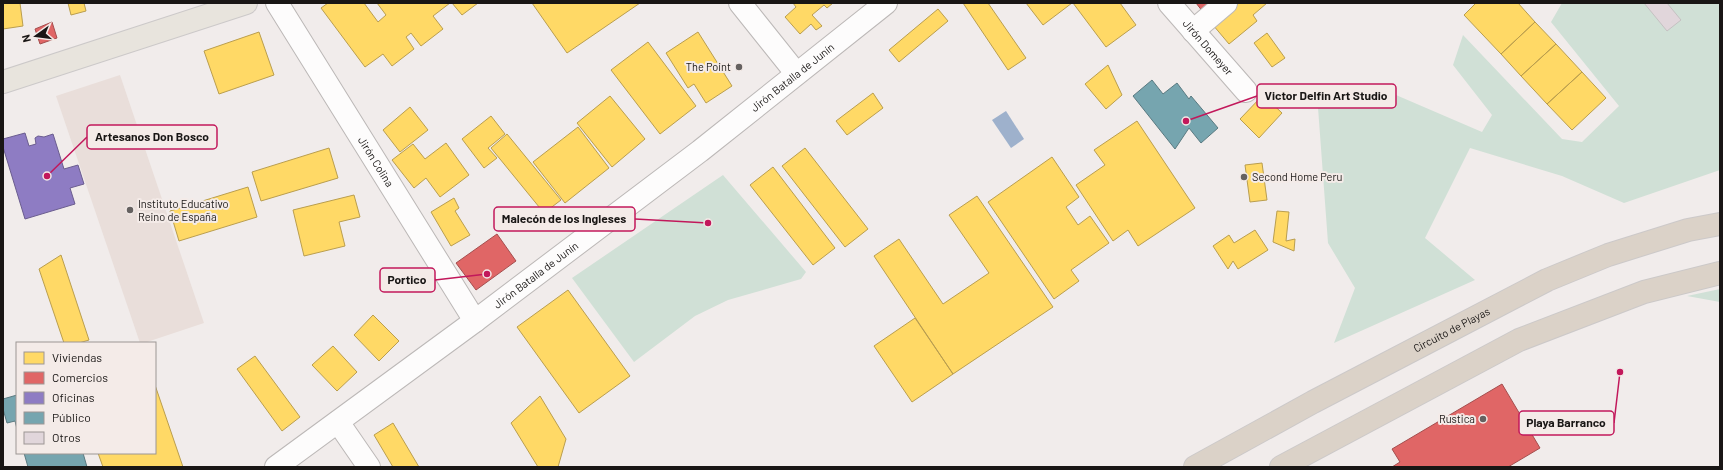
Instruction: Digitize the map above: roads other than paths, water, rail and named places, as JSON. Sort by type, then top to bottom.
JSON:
[{"type":"highway","name":"Circuito de Playas","points":[[1195,467],[1313,402],[1547,280],[1608,255],[1688,230],[1720,224]]},
{"type":"highway","points":[[1281,467],[1519,340],[1644,292],[1720,273]]},
{"type":"main road","points":[[3,82],[246,3]]},
{"type":"street","name":"Jirón Colina","points":[[277,3],[475,321]]},
{"type":"street","points":[[740,3],[796,73]]},
{"type":"street","name":"Jirón Batalla de Junín","points":[[276,467],[475,321],[700,151],[796,73],[886,3]]},
{"type":"street","name":"Jirón Domeyer","points":[[1169,3],[1246,92]]},
{"type":"street","points":[[1193,32],[1226,3]]},
{"type":"street","points":[[338,422],[369,467]]},
{"type":"water","points":[[1006,111],[1024,139],[1011,148],[992,120]]},
{"type":"place","name":"The Point","points":[[739,67]]},
{"type":"place","name":"Victor Delfin Art Studio","points":[[1186,121]]},
{"type":"place","name":"Artesanos Don Bosco","points":[[47,176]]},
{"type":"place","name":"Second Home Peru","points":[[1244,177]]},
{"type":"place","name":"Instituto Educativo Reino de España","points":[[130,210]]},
{"type":"place","name":"Malecón de los Ingleses","points":[[708,223]]},
{"type":"place","name":"Portico","points":[[487,274]]},
{"type":"place","name":"Playa Barranco","points":[[1620,372]]},
{"type":"place","name":"Rustica","points":[[1483,419]]}]
